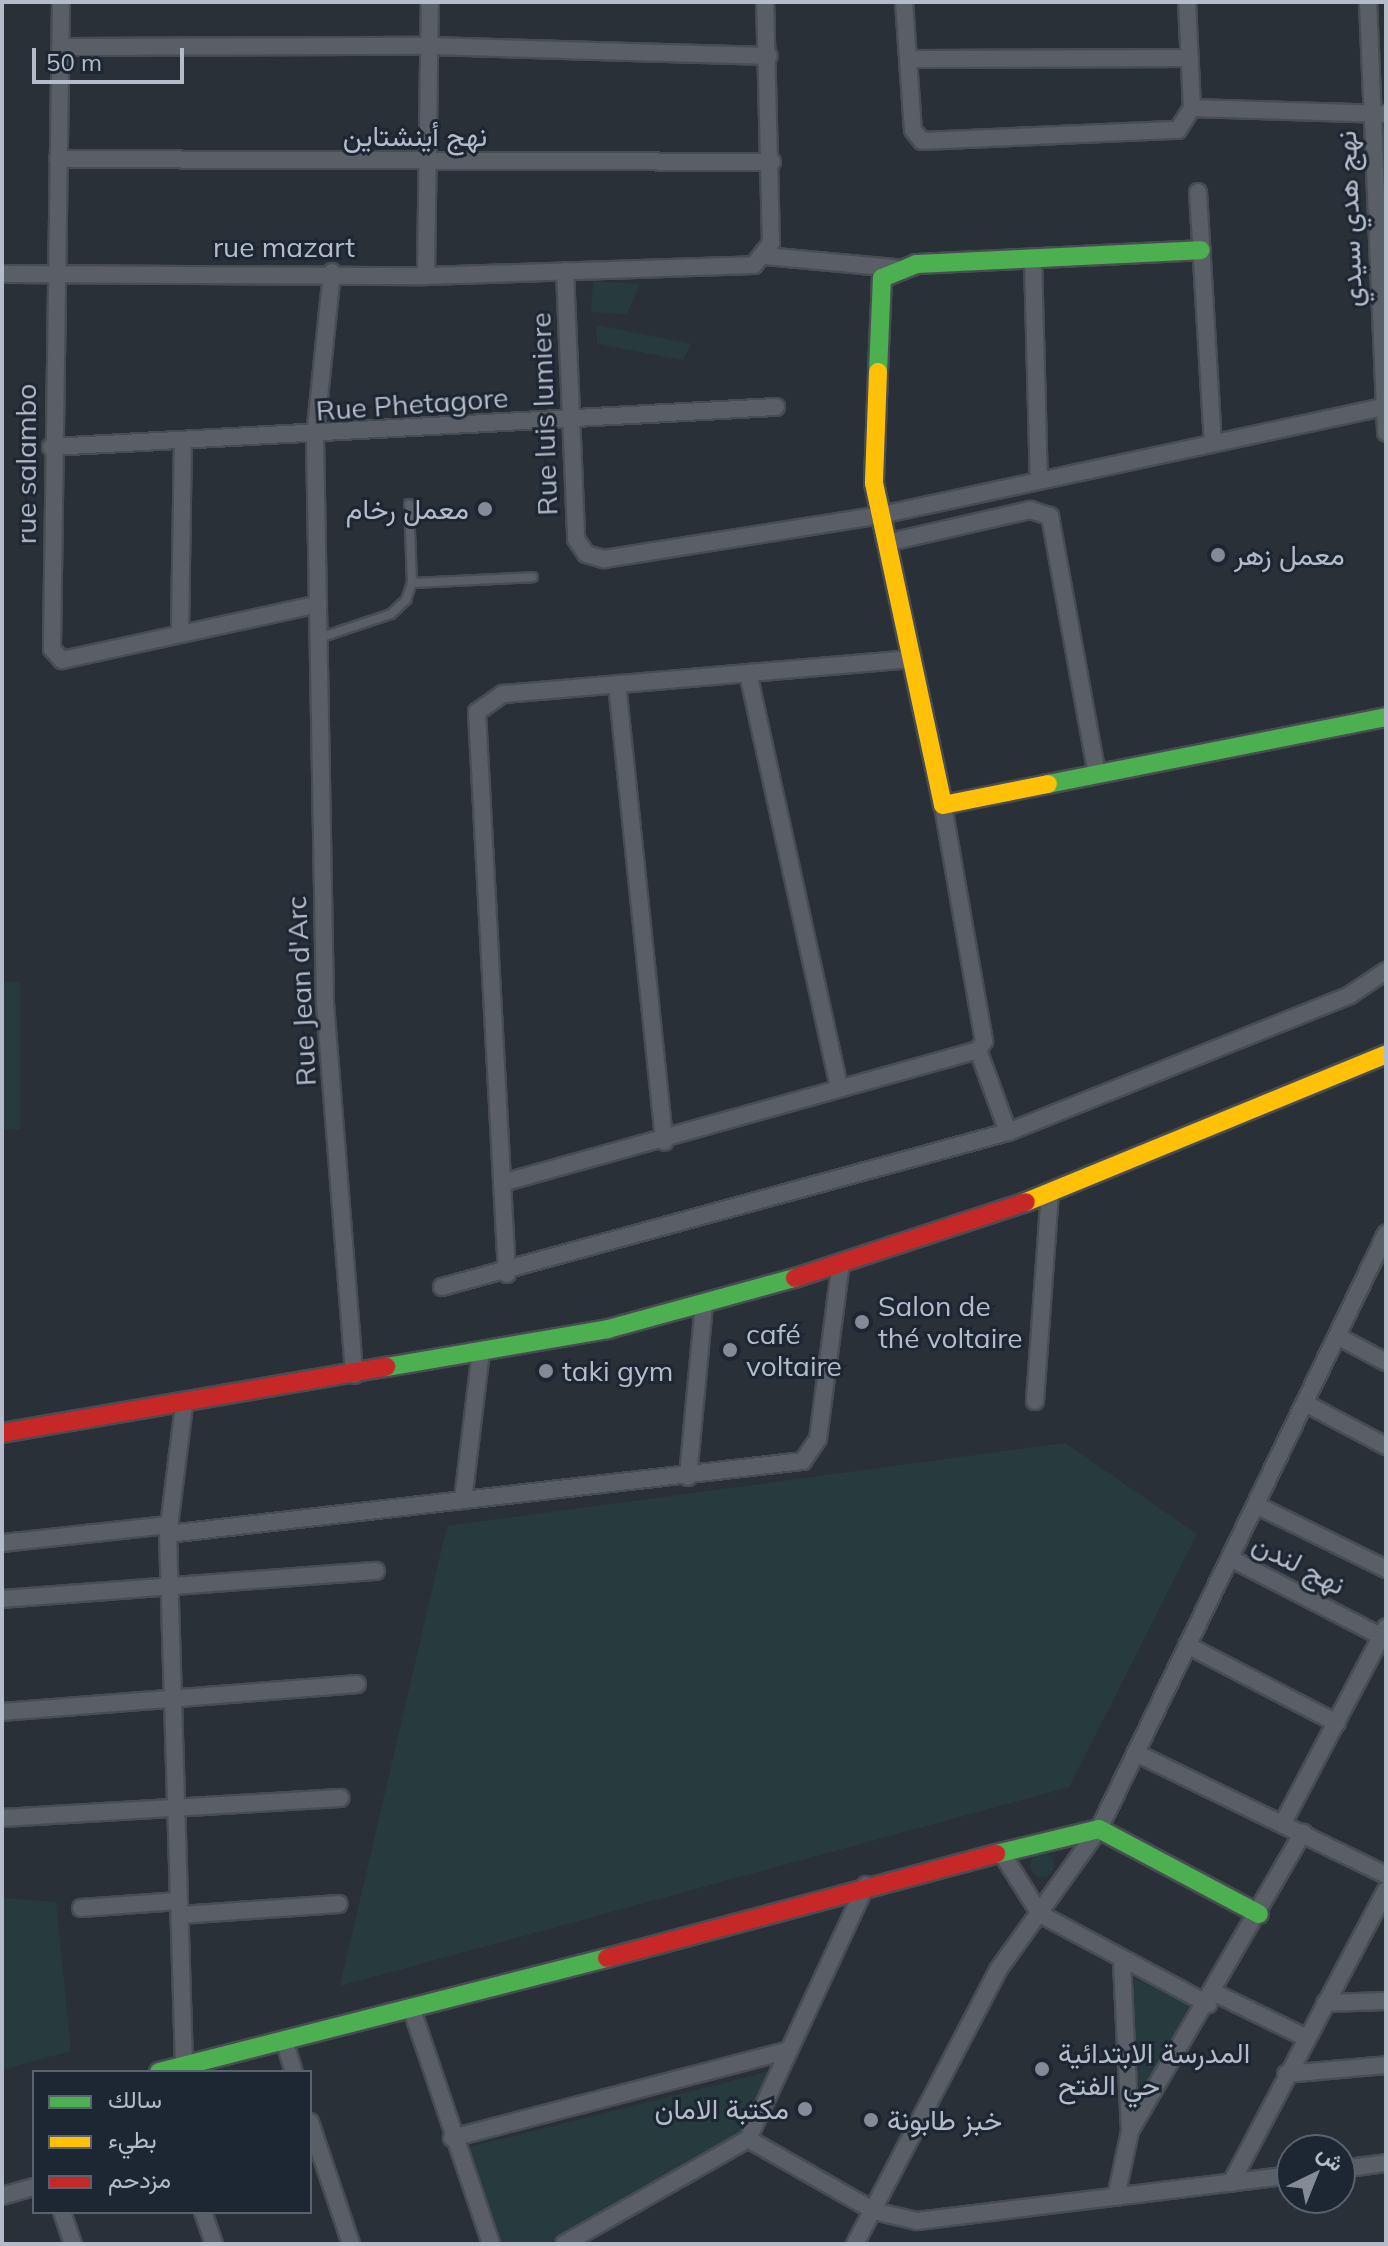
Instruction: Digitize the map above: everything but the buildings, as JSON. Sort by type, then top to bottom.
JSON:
[{"type":"street","name":"rue salambo","points":[[61,2],[51,447],[55,655],[62,660],[180,629],[318,604]]},
{"type":"street","points":[[426,276],[432,162],[430,2]]},
{"type":"street","points":[[765,2],[772,162],[765,256],[894,268],[1201,250]]},
{"type":"street","points":[[904,2],[913,130],[922,141],[1167,134],[1192,108],[1187,2]]},
{"type":"street","name":"نهج هدي سيدي","points":[[1368,2],[1378,114],[1386,433]]},
{"type":"street","points":[[60,47],[430,46],[769,56]]},
{"type":"street","points":[[908,59],[1190,58]]},
{"type":"street","points":[[1192,108],[1378,114]]},
{"type":"street","name":"نهج أينشتاين","points":[[58,159],[772,162]]},
{"type":"street","points":[[1198,192],[1213,442]]},
{"type":"street","name":"rue mazart","points":[[2,274],[332,272],[426,276],[754,265],[765,256]]},
{"type":"street","points":[[1033,258],[1039,480]]},
{"type":"street","points":[[502,1183],[664,1142],[839,1088],[978,1050],[984,1041],[943,805],[890,542],[881,515],[871,452],[878,301],[882,278],[894,268]]},
{"type":"street","name":"Rue luis lumiere","points":[[565,271],[566,419],[576,539],[586,554],[604,559],[819,522],[881,515],[1213,442],[1385,418]]},
{"type":"street","name":"Rue Jean d'Arc","points":[[332,272],[315,437],[325,1003],[354,1375]]},
{"type":"street","name":"Rue Phetagore","points":[[51,447],[315,437],[776,407]]},
{"type":"street","points":[[180,629],[183,442]]},
{"type":"street","points":[[890,542],[1030,510],[1050,516],[1097,774]]},
{"type":"street","points":[[507,1274],[477,712],[503,694],[913,659]]},
{"type":"street","points":[[748,673],[839,1088]]},
{"type":"street","points":[[617,684],[664,1142]]},
{"type":"street","points":[[943,805],[1386,717]]},
{"type":"street","points":[[442,1287],[507,1274],[1008,1132],[1350,995],[1386,971]]},
{"type":"street","points":[[978,1050],[1008,1132]]},
{"type":"street","points":[[2,1433],[184,1406],[481,1352],[704,1305],[1050,1194],[1386,1054]]},
{"type":"street","points":[[1035,1401],[1050,1194]]},
{"type":"street","points":[[855,2244],[998,1970],[1099,1829],[1138,1754],[1187,1645],[1386,1234]]},
{"type":"street","points":[[2,1543],[169,1530],[688,1477],[803,1461],[811,1452],[841,1263]]},
{"type":"street","points":[[688,1477],[704,1305]]},
{"type":"street","points":[[1337,1336],[1386,1362]]},
{"type":"street","points":[[463,1500],[481,1352]]},
{"type":"street","points":[[1305,1403],[1386,1446]]},
{"type":"street","points":[[184,1406],[169,1530],[184,2065]]},
{"type":"street","points":[[1256,1505],[1386,1569]]},
{"type":"street","name":"نهج لندن","points":[[1230,1558],[1384,1634]]},
{"type":"street","points":[[2,1599],[376,1571]]},
{"type":"street","points":[[1283,1823],[1384,1634]]},
{"type":"street","points":[[1187,1645],[1337,1723]]},
{"type":"street","points":[[2,1712],[173,1703],[357,1684]]},
{"type":"street","points":[[1138,1754],[1386,1875]]},
{"type":"street","points":[[2,1818],[176,1802],[340,1798]]},
{"type":"street","points":[[166,2070],[413,2013],[866,1885],[1099,1829],[1259,1914]]},
{"type":"street","points":[[1130,2131],[1211,1998],[1303,1833]]},
{"type":"street","points":[[1001,1852],[1040,1914],[1122,1962],[1305,2037]]},
{"type":"street","points":[[564,2244],[748,2139],[866,1885]]},
{"type":"street","points":[[1231,2183],[1305,2037],[1386,1890]]},
{"type":"street","points":[[81,1908],[339,1904]]},
{"type":"street","points":[[1116,2197],[1130,2131],[1122,1962]]},
{"type":"street","points":[[1325,2003],[1386,2001]]},
{"type":"street","points":[[413,2013],[452,2138],[491,2244]]},
{"type":"street","points":[[285,2043],[293,2070]]},
{"type":"street","points":[[452,2138],[789,2050]]},
{"type":"street","points":[[1286,2074],[1386,2065]]},
{"type":"street","points":[[312,2128],[351,2244]]},
{"type":"street","points":[[748,2139],[874,2211],[917,2221],[1276,2177]]},
{"type":"street","points":[[1356,2167],[1386,2163]]},
{"type":"street","points":[[2,2196],[32,2188]]},
{"type":"street","points":[[63,2214],[73,2244]]},
{"type":"street","points":[[204,2214],[214,2244]]},
{"type":"lane","points":[[318,638],[391,614],[412,583],[409,504]]},
{"type":"lane","points":[[412,583],[533,577]]},
{"type":"green space","points":[[593,281],[640,284],[627,314],[591,312]]},
{"type":"green space","points":[[596,325],[691,344],[683,360],[597,344]]},
{"type":"green space","points":[[2,982],[20,982],[20,1129],[2,1129]]},
{"type":"green space","points":[[1065,1443],[1197,1534],[1069,1787],[340,1986],[447,1526]]},
{"type":"green space","points":[[1042,1853],[1051,1856],[1054,1865],[1051,1874],[1042,1877],[1033,1874],[1030,1865],[1033,1856]]},
{"type":"green space","points":[[2,1898],[56,1902],[71,2051],[2,2070]]},
{"type":"green space","points":[[1132,1977],[1194,2006],[1135,2112]]},
{"type":"green space","points":[[771,2071],[744,2134],[547,2244],[500,2244],[462,2149]]},
{"type":"traffic: fast","points":[[878,372],[882,278],[916,264],[1201,250]]},
{"type":"traffic: fast","points":[[1048,784],[1386,717]]},
{"type":"traffic: fast","points":[[386,1367],[608,1329],[795,1278]]},
{"type":"traffic: fast","points":[[996,1854],[1099,1829],[1259,1914]]},
{"type":"traffic: fast","points":[[167,2070],[607,1958]]},
{"type":"traffic: slow","points":[[878,372],[874,483],[943,805],[1048,784]]},
{"type":"traffic: slow","points":[[1026,1202],[1386,1054]]},
{"type":"traffic: jam","points":[[795,1278],[1026,1202]]},
{"type":"traffic: jam","points":[[2,1433],[386,1367]]},
{"type":"traffic: jam","points":[[607,1958],[996,1854]]},
{"type":"place","name":"معمل رخام","points":[[485,509]]},
{"type":"place","name":"معمل زهر","points":[[1218,555]]},
{"type":"place","name":"Salon de thé voltaire","points":[[862,1322]]},
{"type":"place","name":"café voltaire","points":[[730,1350]]},
{"type":"place","name":"taki gym","points":[[546,1371]]},
{"type":"place","name":"المدرسة الابتدائية حي الفتح","points":[[1042,2069]]},
{"type":"place","name":"مكتبة الامان","points":[[805,2109]]},
{"type":"place","name":"خبز طابونة","points":[[871,2120]]}]
